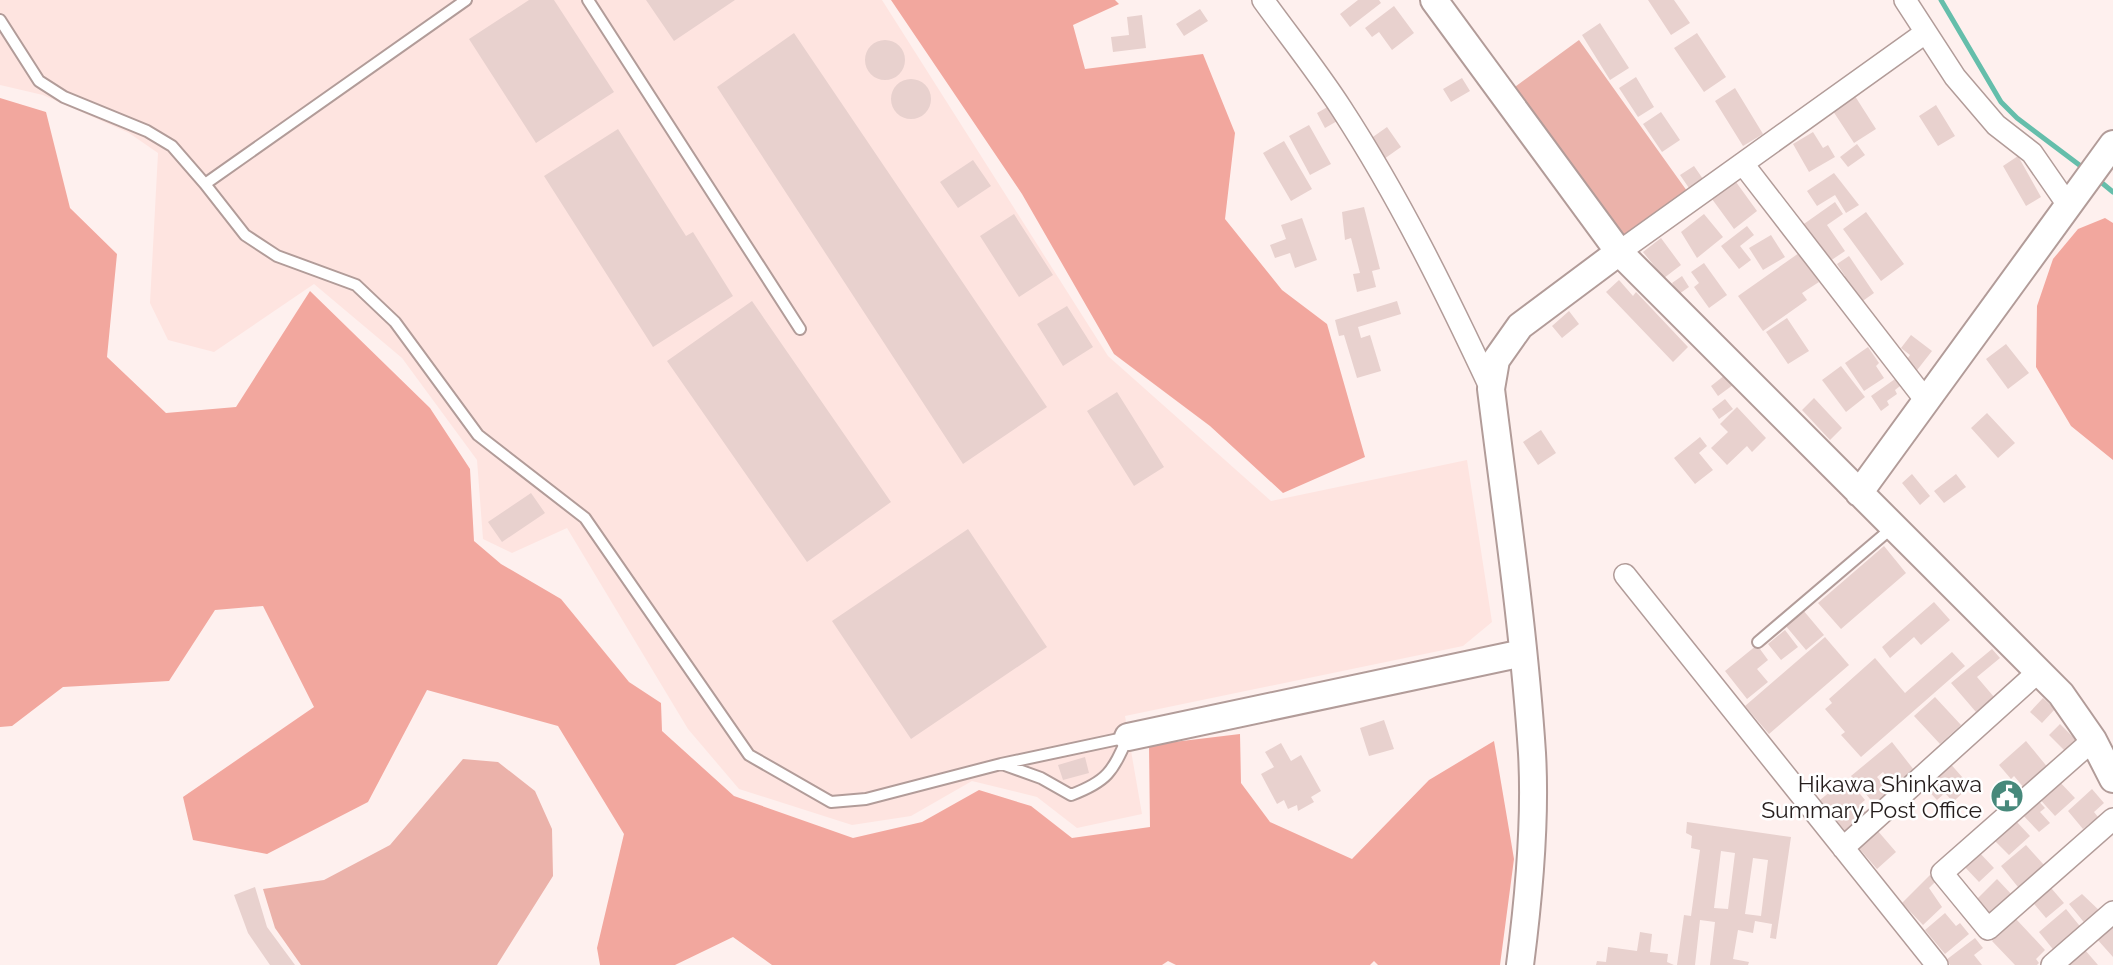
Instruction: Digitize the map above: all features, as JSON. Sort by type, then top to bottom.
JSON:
[{"type":"street","points":[[1263,0],[1340,106],[1383,177],[1445,290],[1491,389]]},
{"type":"street","points":[[1434,0],[1619,252],[2061,694],[2093,740],[2113,779]]},
{"type":"street","points":[[1905,0],[1955,77],[1996,125],[2032,153],[2068,205]]},
{"type":"street","points":[[1520,965],[1529,895],[1532,756],[1523,653],[1491,389],[1496,360],[1520,327],[1619,252],[1925,33]]},
{"type":"street","points":[[1860,493],[2113,144]]},
{"type":"street","points":[[1744,164],[1927,402]]},
{"type":"street","points":[[1625,575],[1937,965]]},
{"type":"street","points":[[1128,737],[1523,653]]},
{"type":"street","points":[[1843,848],[2038,672]]},
{"type":"street","points":[[2093,740],[1942,873],[1988,929],[2113,819]]},
{"type":"street","points":[[2052,965],[2113,912]]},
{"type":"lane","points":[[205,184],[466,0]]},
{"type":"lane","points":[[588,0],[800,329]]},
{"type":"lane","points":[[0,20],[39,81],[64,97],[147,131],[172,146],[245,234],[277,256],[356,285],[395,323],[478,435],[585,518],[749,755],[831,802],[866,799],[1001,764],[1128,737]]},
{"type":"lane","points":[[1758,642],[1893,527]]},
{"type":"lane","points":[[1001,764],[1041,778],[1071,794],[1097,785],[1114,766],[1128,737]]},
{"type":"shaded area","points":[[0,0],[882,0],[1108,356],[1271,501],[1467,460],[1492,622],[1463,646],[1125,716],[1142,814],[1077,828],[1037,797],[972,781],[911,816],[852,825],[739,789],[688,729],[567,528],[512,553],[483,539],[477,460],[402,358],[314,284],[214,352],[168,340],[150,303],[158,153],[129,133],[43,95],[0,85]]},
{"type":"shaded area","points":[[891,0],[1115,0],[1119,4],[1073,25],[1085,69],[1203,54],[1235,133],[1225,219],[1282,290],[1327,324],[1365,457],[1283,493],[1210,426],[1114,354],[1022,194]]},
{"type":"shaded area","points":[[1579,40],[1687,191],[1621,239],[1508,92]]},
{"type":"shaded area","points":[[0,98],[46,112],[70,208],[117,254],[107,357],[166,413],[236,407],[310,291],[430,408],[470,469],[474,541],[501,564],[561,599],[629,682],[661,703],[662,731],[734,796],[853,838],[922,822],[979,790],[1031,806],[1072,838],[1150,827],[1149,745],[1240,734],[1241,783],[1270,822],[1352,859],[1429,780],[1494,741],[1514,859],[1500,965],[1378,965],[1374,961],[1370,965],[1176,965],[1168,961],[1162,965],[772,965],[733,937],[675,965],[600,965],[597,948],[624,834],[558,726],[427,690],[368,802],[267,854],[193,840],[183,797],[314,707],[263,606],[215,610],[169,681],[63,687],[12,726],[0,727]]},
{"type":"shaded area","points":[[2105,218],[2113,223],[2113,460],[2071,426],[2036,367],[2037,306],[2053,259],[2078,229]]},
{"type":"shaded area","points":[[463,759],[498,762],[535,791],[552,829],[553,876],[497,965],[301,965],[275,928],[263,889],[324,880],[390,845]]},
{"type":"building","points":[[529,0],[554,0],[614,92],[536,143],[469,39]]},
{"type":"building","points":[[646,0],[735,0],[674,41]]},
{"type":"building","points":[[1358,0],[1379,0],[1381,3],[1350,27],[1340,14]]},
{"type":"building","points":[[1648,0],[1674,0],[1690,23],[1671,35]]},
{"type":"building","points":[[1394,6],[1414,33],[1392,50],[1379,32],[1372,37],[1365,28]]},
{"type":"building","points":[[1200,9],[1208,21],[1184,36],[1176,24]]},
{"type":"building","points":[[1142,15],[1146,48],[1113,52],[1111,37],[1129,35],[1127,17]]},
{"type":"building","points":[[1600,23],[1629,68],[1610,80],[1582,35]]},
{"type":"building","points":[[794,33],[1047,407],[963,464],[717,87]]},
{"type":"building","points":[[1697,33],[1726,77],[1704,92],[1674,48]]},
{"type":"building","points":[[885,40],[899,46],[905,60],[899,74],[885,80],[871,74],[865,60],[871,46]]},
{"type":"building","points":[[1636,77],[1654,107],[1638,117],[1619,88]]},
{"type":"building","points":[[1462,78],[1470,91],[1451,102],[1443,89]]},
{"type":"building","points":[[911,79],[919,80],[925,85],[930,91],[930,107],[925,113],[919,118],[911,119],[903,118],[897,113],[892,107],[891,99],[892,91],[897,85],[903,80]]},
{"type":"building","points":[[1735,88],[1763,134],[1743,146],[1715,101]]},
{"type":"building","points":[[1853,93],[1876,129],[1854,143],[1831,108]]},
{"type":"building","points":[[1331,105],[1339,120],[1325,128],[1317,113]]},
{"type":"building","points":[[1936,105],[1955,136],[1938,146],[1919,116]]},
{"type":"building","points":[[1661,112],[1680,140],[1662,152],[1643,124]]},
{"type":"building","points":[[1309,125],[1331,164],[1310,175],[1289,136]]},
{"type":"building","points":[[1387,127],[1401,147],[1384,159],[1370,139]]},
{"type":"building","points":[[618,129],[686,236],[693,232],[733,296],[653,347],[544,176]]},
{"type":"building","points":[[1813,132],[1823,148],[1828,145],[1835,157],[1809,172],[1793,144]]},
{"type":"building","points":[[1284,141],[1312,189],[1291,201],[1263,153]]},
{"type":"building","points":[[1857,144],[1865,155],[1848,167],[1840,157]]},
{"type":"building","points":[[2018,156],[2041,197],[2026,206],[2003,166]]},
{"type":"building","points":[[973,160],[991,186],[958,208],[940,182]]},
{"type":"building","points":[[1694,166],[1703,179],[1689,188],[1680,175]]},
{"type":"building","points":[[1834,173],[1859,205],[1846,213],[1835,195],[1817,206],[1807,191]]},
{"type":"building","points":[[1736,182],[1757,211],[1734,229],[1712,199]]},
{"type":"building","points":[[1835,202],[1843,214],[1827,225],[1845,251],[1827,263],[1801,226]]},
{"type":"building","points":[[1364,207],[1380,269],[1372,271],[1376,287],[1357,292],[1353,274],[1360,273],[1351,238],[1345,240],[1342,212]]},
{"type":"building","points":[[1866,212],[1904,264],[1881,281],[1843,229]]},
{"type":"building","points":[[1014,214],[1053,275],[1019,297],[980,236]]},
{"type":"building","points":[[1704,214],[1723,237],[1697,258],[1681,232]]},
{"type":"building","points":[[1302,218],[1317,260],[1295,268],[1290,253],[1275,258],[1270,245],[1286,239],[1281,225]]},
{"type":"building","points":[[1747,226],[1754,235],[1740,246],[1751,260],[1739,269],[1721,246]]},
{"type":"building","points":[[1771,235],[1785,257],[1763,270],[1749,248]]},
{"type":"building","points":[[1661,238],[1681,265],[1664,278],[1643,252]]},
{"type":"building","points":[[1799,253],[1819,282],[1802,293],[1807,300],[1763,331],[1738,296]]},
{"type":"building","points":[[1849,256],[1874,293],[1857,305],[1840,279],[1845,276],[1837,264]]},
{"type":"building","points":[[1704,263],[1727,295],[1709,308],[1694,287],[1699,283],[1691,272]]},
{"type":"building","points":[[1682,276],[1689,287],[1679,294],[1672,283]]},
{"type":"building","points":[[1619,280],[1633,296],[1636,292],[1688,347],[1673,362],[1606,292]]},
{"type":"building","points":[[752,301],[891,502],[807,562],[667,361]]},
{"type":"building","points":[[1397,301],[1401,314],[1358,327],[1361,338],[1370,335],[1381,371],[1357,378],[1344,335],[1339,336],[1335,320]]},
{"type":"building","points":[[1067,306],[1093,347],[1063,366],[1037,324]]},
{"type":"building","points":[[1569,311],[1579,324],[1562,338],[1552,326]]},
{"type":"building","points":[[1787,318],[1809,351],[1788,364],[1766,332]]},
{"type":"building","points":[[1911,335],[1932,351],[1914,374],[1903,365],[1910,355],[1901,348]]},
{"type":"building","points":[[2006,344],[2029,373],[2008,389],[1986,359]]},
{"type":"building","points":[[1868,347],[1879,363],[1876,366],[1884,378],[1864,391],[1845,363]]},
{"type":"building","points":[[1841,366],[1865,397],[1846,412],[1822,380]]},
{"type":"building","points":[[1725,375],[1733,385],[1718,396],[1711,386]]},
{"type":"building","points":[[1895,379],[1900,386],[1895,390],[1897,394],[1887,401],[1889,405],[1881,411],[1871,396]]},
{"type":"building","points":[[1117,392],[1164,467],[1134,486],[1087,411]]},
{"type":"building","points":[[1814,398],[1842,428],[1830,440],[1802,410]]},
{"type":"building","points":[[1725,399],[1733,409],[1719,419],[1712,409]]},
{"type":"building","points":[[1737,407],[1766,438],[1752,452],[1747,446],[1727,465],[1711,448],[1728,432],[1720,424]]},
{"type":"building","points":[[1987,413],[2015,443],[1998,458],[1971,428]]},
{"type":"building","points":[[1541,430],[1556,453],[1538,465],[1523,442]]},
{"type":"building","points":[[1700,437],[1707,446],[1699,453],[1713,470],[1695,484],[1674,458]]},
{"type":"building","points":[[1912,474],[1930,496],[1920,505],[1902,483]]},
{"type":"building","points":[[1956,474],[1966,487],[1944,503],[1934,491]]},
{"type":"building","points":[[531,493],[545,513],[502,542],[488,522]]},
{"type":"building","points":[[968,529],[1047,647],[911,739],[832,621]]},
{"type":"building","points":[[1884,546],[1906,573],[1841,629],[1818,603]]},
{"type":"building","points":[[1934,602],[1950,620],[1921,645],[1914,637],[1890,658],[1882,647]]},
{"type":"building","points":[[1803,610],[1824,635],[1806,650],[1785,625]]},
{"type":"building","points":[[1785,630],[1798,647],[1781,660],[1768,644]]},
{"type":"building","points":[[1825,637],[1849,665],[1769,734],[1745,706]]},
{"type":"building","points":[[1757,645],[1768,660],[1757,669],[1768,682],[1747,699],[1725,671]]},
{"type":"building","points":[[1992,649],[2000,658],[1977,677],[1994,697],[1976,712],[1951,683]]},
{"type":"building","points":[[1952,652],[1965,666],[1861,757],[1841,735],[1845,732],[1825,709],[1832,703],[1829,699],[1875,658],[1905,693]]},
{"type":"building","points":[[1935,697],[1961,725],[1940,744],[1914,716]]},
{"type":"building","points":[[2043,698],[2055,709],[2042,723],[2030,712]]},
{"type":"building","points":[[1384,720],[1394,749],[1369,756],[1360,728]]},
{"type":"building","points":[[2060,724],[2078,742],[2067,753],[2049,735]]},
{"type":"building","points":[[2026,741],[2049,769],[2025,789],[2014,776],[2011,779],[1999,765]]},
{"type":"building","points":[[1892,742],[1914,770],[1895,786],[1883,772],[1877,777],[1890,793],[1875,805],[1851,776]]},
{"type":"building","points":[[1281,743],[1291,761],[1301,755],[1321,791],[1311,797],[1314,802],[1298,811],[1297,805],[1288,809],[1284,800],[1277,804],[1261,774],[1274,767],[1265,752]]},
{"type":"building","points":[[1085,757],[1089,773],[1063,780],[1058,765]]},
{"type":"building","points":[[1948,761],[1970,786],[1953,802],[1945,793],[1937,800],[1922,784]]},
{"type":"building","points":[[1847,778],[1865,800],[1859,805],[1867,814],[1846,832],[1820,800]]},
{"type":"building","points":[[2056,778],[2075,798],[2055,816],[2037,796]]},
{"type":"building","points":[[2092,789],[2104,803],[2094,812],[2098,817],[2083,829],[2068,811]]},
{"type":"building","points":[[2035,797],[2045,808],[2040,812],[2050,823],[2039,832],[2020,812]]},
{"type":"building","points":[[2015,820],[2030,836],[2009,855],[1994,840]]},
{"type":"building","points":[[1687,822],[1791,837],[1776,939],[1770,938],[1772,924],[1755,921],[1753,933],[1738,930],[1733,959],[1749,962],[1748,965],[1710,965],[1715,922],[1700,920],[1695,965],[1677,965],[1684,915],[1691,916],[1700,850],[1691,848],[1692,836],[1686,833]],"holes":[[[1721,851],[1735,853],[1728,909],[1714,908]],[[1753,858],[1768,860],[1761,916],[1745,914]]]},
{"type":"building","points":[[1877,830],[1896,852],[1877,869],[1858,847]]},
{"type":"building","points":[[2026,845],[2044,865],[2018,887],[2001,866]]},
{"type":"building","points":[[1977,850],[1994,868],[1979,882],[1962,864]]},
{"type":"building","points":[[1930,875],[1936,881],[1929,888],[1942,907],[1923,925],[1902,903]]},
{"type":"building","points":[[1997,879],[2013,896],[1992,917],[1976,900]]},
{"type":"building","points":[[2046,882],[2064,903],[2046,918],[2029,898]]},
{"type":"building","points":[[255,887],[267,927],[295,965],[270,965],[248,933],[234,895]]},
{"type":"building","points":[[2082,894],[2102,913],[2087,926],[2069,904]]},
{"type":"building","points":[[2066,909],[2083,930],[2056,953],[2039,932]]},
{"type":"building","points":[[1945,913],[1956,926],[1960,923],[1969,934],[1945,954],[1925,930]]},
{"type":"building","points":[[2016,919],[2045,950],[2036,959],[2039,963],[2037,965],[2015,965],[1992,941]]},
{"type":"building","points":[[2113,923],[2113,957],[2096,938]]},
{"type":"building","points":[[1640,932],[1652,934],[1650,952],[1668,954],[1667,962],[1674,965],[1596,965],[1597,961],[1606,962],[1608,947],[1637,951]]},
{"type":"building","points":[[1975,938],[1983,948],[1974,955],[1982,965],[1950,965],[1946,960]]},
{"type":"building","points":[[2085,950],[2098,965],[2068,965]]},
{"type":"waterway","points":[[1941,0],[2001,102],[2017,118],[2086,170]]},
{"type":"waterway","points":[[2096,178],[2113,192]]},
{"type":"place","name":"Hikawa Shinkawa Summary Post Office","points":[[2007,796]]}]
